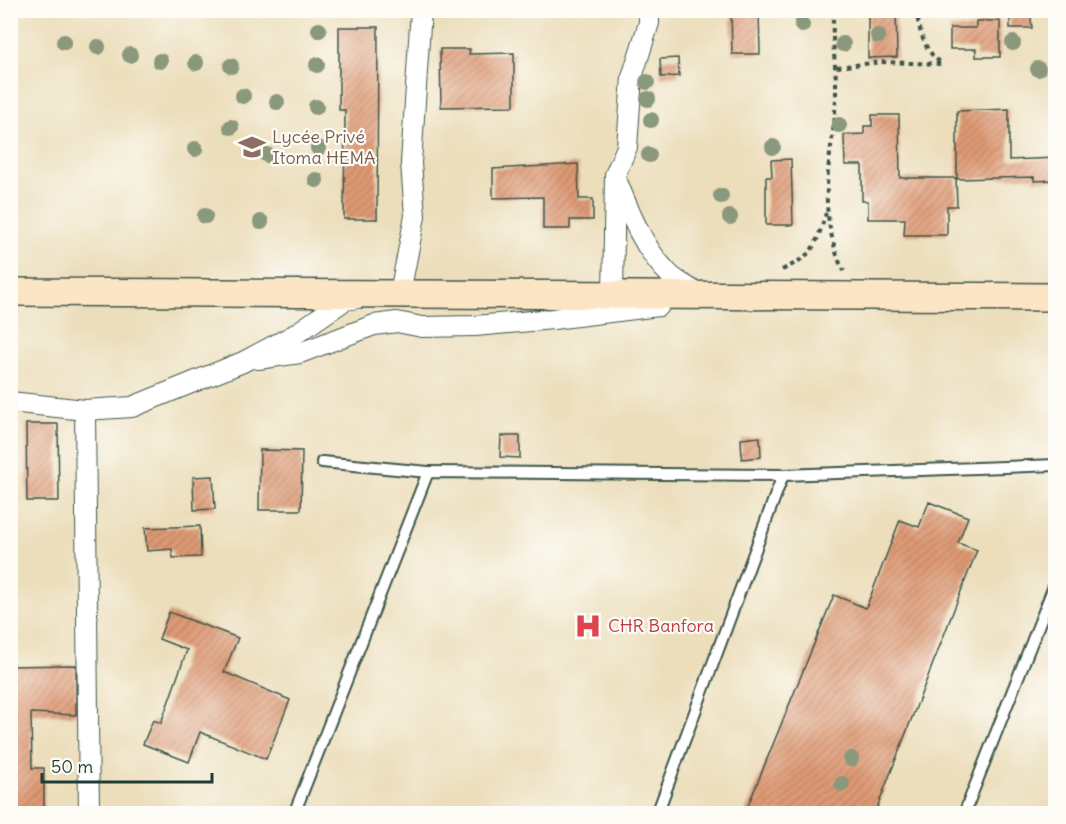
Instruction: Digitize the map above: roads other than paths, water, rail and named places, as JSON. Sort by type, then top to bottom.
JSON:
[{"type":"street","points":[[400,293],[415,216],[411,163],[421,10]]},
{"type":"street","points":[[613,295],[615,175],[627,147],[632,77],[649,23],[649,10]]},
{"type":"street","points":[[615,175],[630,214],[649,249],[670,275],[700,295]]},
{"type":"street","points":[[10,292],[1056,297]]},
{"type":"street","points":[[10,402],[85,410],[132,407],[243,362],[294,334],[345,300],[400,293]]},
{"type":"street","points":[[243,362],[300,353],[374,326],[397,322],[422,327],[475,326],[553,320],[729,295]]},
{"type":"street","points":[[85,410],[89,813]]},
{"type":"lane","points":[[322,462],[428,472],[783,475],[1056,465]]},
{"type":"lane","points":[[294,813],[428,472]]},
{"type":"lane","points":[[657,813],[783,475]]},
{"type":"lane","points":[[964,813],[1056,581]]},
{"type":"place","name":"Lycée Privé Itoma HEMA","points":[[252,147]]},
{"type":"place","name":"CHR Banfora","points":[[588,626]]}]
